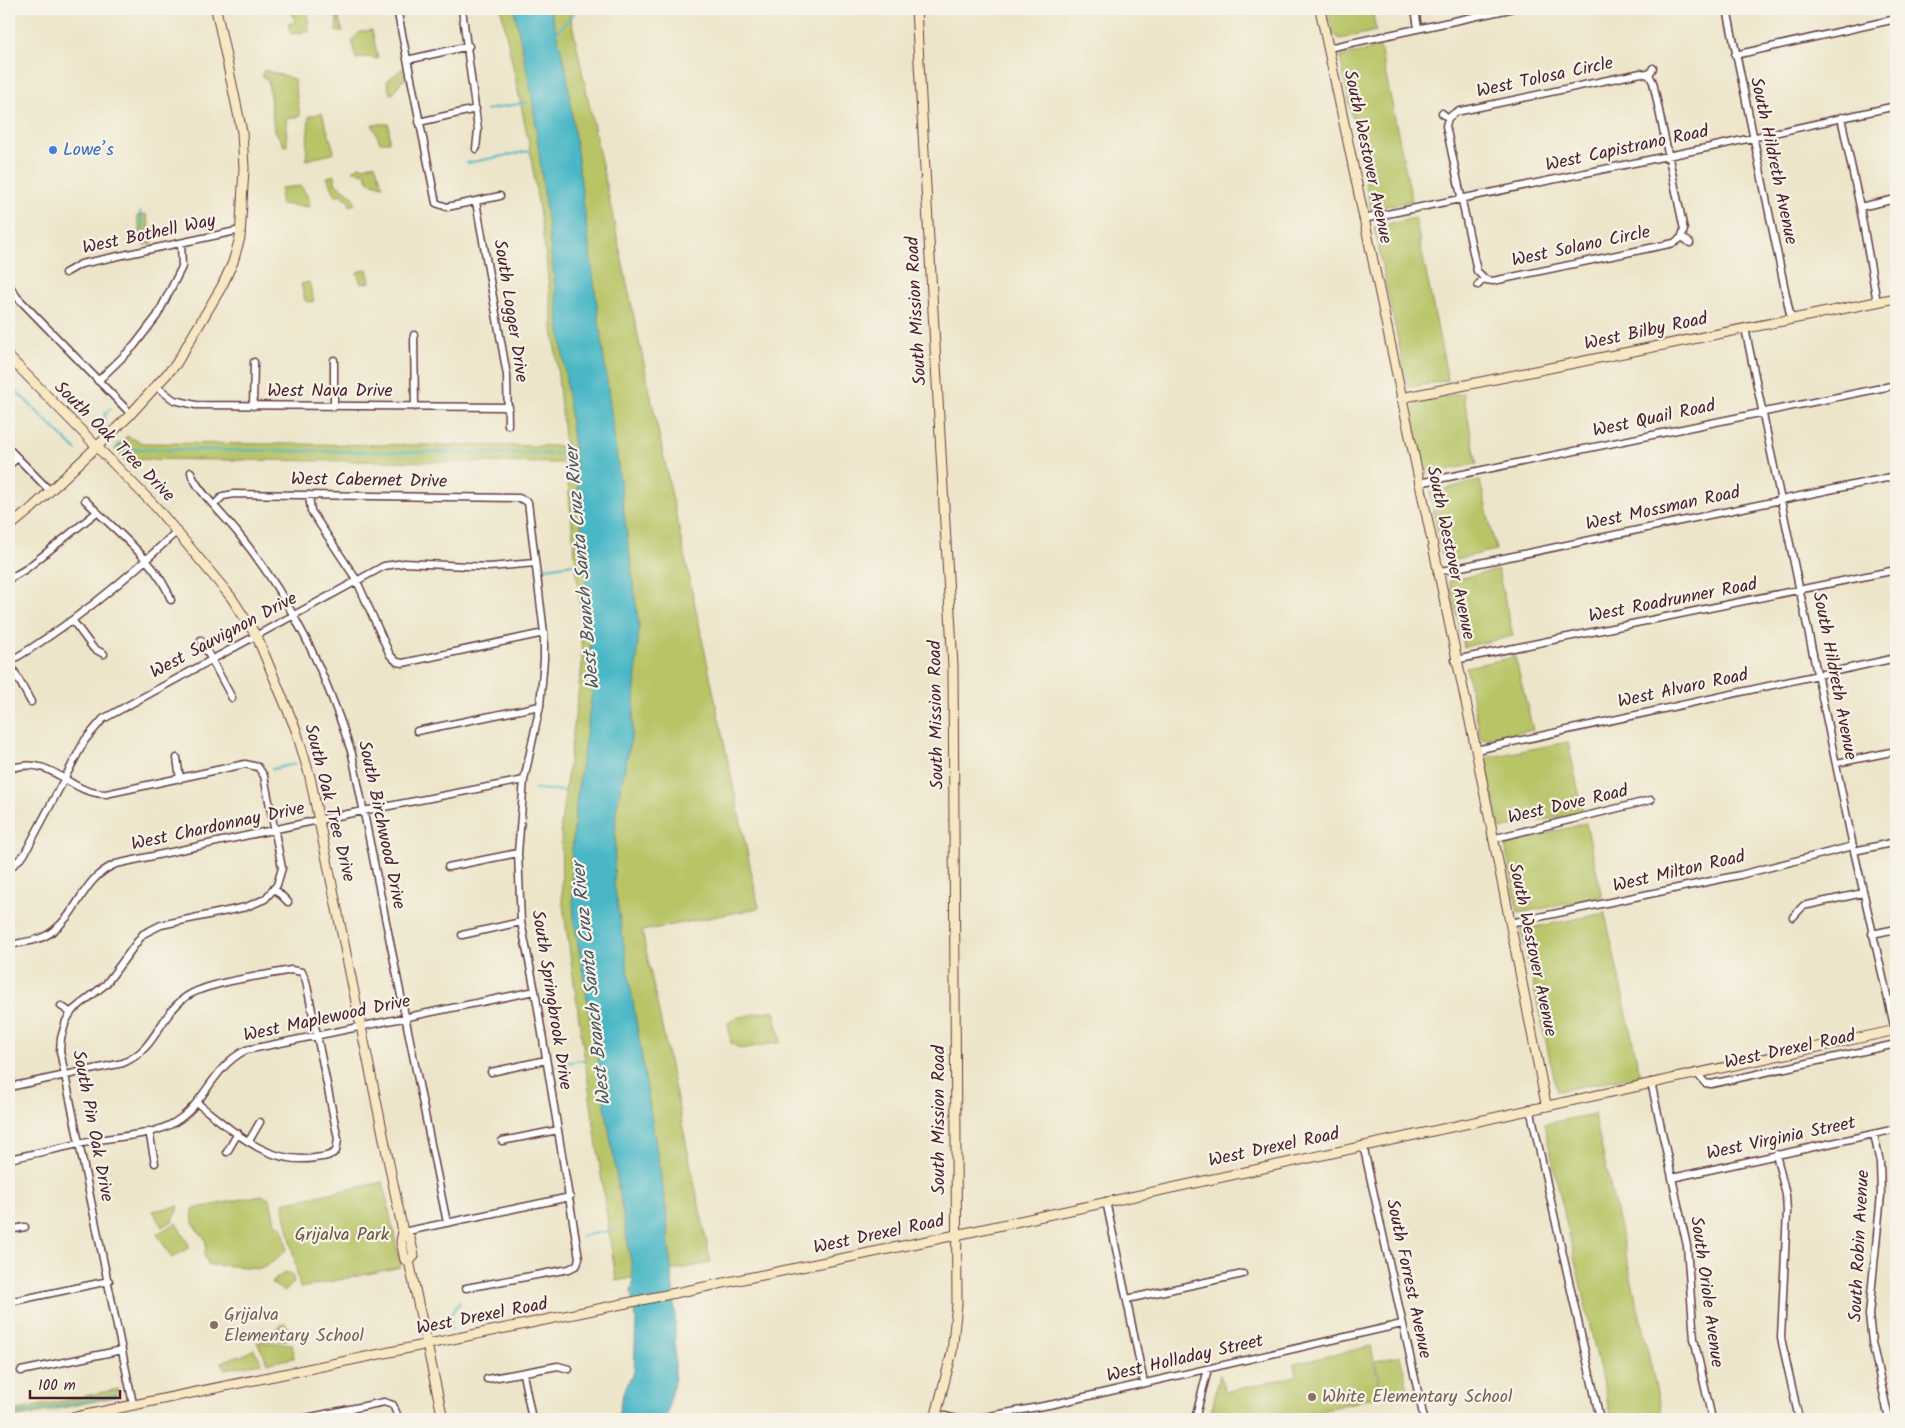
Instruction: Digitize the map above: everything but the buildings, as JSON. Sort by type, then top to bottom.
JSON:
[{"type":"street","points":[[9,527],[50,491],[157,387],[192,339],[222,286],[232,262],[241,230],[244,168],[242,132],[216,9]]},
{"type":"street","points":[[397,9],[435,200],[441,206],[476,202],[500,196]]},
{"type":"street","points":[[462,9],[469,46],[476,109],[478,135],[476,149]]},
{"type":"street","name":"South Mission Road","points":[[916,9],[953,666],[957,1288],[949,1366],[936,1417]]},
{"type":"street","name":"South Westover Avenue","points":[[1320,9],[1455,660],[1476,750],[1546,1104]]},
{"type":"street","points":[[1415,9],[1418,28]]},
{"type":"street","points":[[1328,48],[1510,9]]},
{"type":"street","name":"South Hildreth Avenue","points":[[1727,9],[1791,318]]},
{"type":"street","points":[[1735,55],[1896,19]]},
{"type":"street","points":[[407,60],[469,46]]},
{"type":"street","points":[[1653,68],[1649,75],[1653,82],[1684,230],[1682,237],[1690,243]]},
{"type":"street","name":"West Tolosa Circle","points":[[1448,118],[1453,113],[1466,110],[1641,73],[1649,75]]},
{"type":"street","name":"West Capistrano Road","points":[[1363,220],[1754,138],[1896,106]]},
{"type":"street","points":[[419,122],[476,109]]},
{"type":"street","points":[[1442,113],[1448,118],[1446,126],[1477,271],[1484,278],[1478,285]]},
{"type":"street","points":[[1841,117],[1860,206],[1877,302]]},
{"type":"street","points":[[1860,206],[1896,199]]},
{"type":"street","name":"South Logger Drive","points":[[476,202],[507,375],[508,425]]},
{"type":"street","name":"West Bothell Way","points":[[65,273],[81,264],[241,230]]},
{"type":"street","name":"West Solano Circle","points":[[1484,278],[1493,281],[1674,243],[1682,237]]},
{"type":"street","points":[[98,380],[134,346],[157,316],[182,267],[181,243]]},
{"type":"street","points":[[9,285],[17,297],[131,414]]},
{"type":"street","name":"West Bilby Road","points":[[1401,398],[1896,298]]},
{"type":"street","name":"South Hildreth Avenue","points":[[1745,328],[1837,763],[1853,848],[1895,1030]]},
{"type":"street","points":[[414,334],[415,407]]},
{"type":"street","name":"South Oak Tree Drive","points":[[9,357],[177,531],[231,597],[256,637],[296,730],[320,821],[403,1232],[410,1238],[414,1256],[409,1262],[443,1419]]},
{"type":"street","points":[[334,360],[334,407]]},
{"type":"street","points":[[253,406],[254,362]]},
{"type":"street","name":"West Quail Road","points":[[1419,483],[1896,385]]},
{"type":"street","name":"West Nava Drive","points":[[157,387],[174,400],[185,404],[334,407],[508,407]]},
{"type":"street","points":[[9,449],[50,491]]},
{"type":"street","points":[[9,465],[18,458]]},
{"type":"street","name":"South Birchwood Drive","points":[[191,472],[195,484],[264,565],[317,659],[340,717],[352,754],[447,1223]]},
{"type":"street","name":"West Mossman Road","points":[[1437,572],[1896,476]]},
{"type":"street","name":"West Cabernet Drive","points":[[214,504],[228,495],[519,498],[527,500]]},
{"type":"street","points":[[309,495],[311,511],[356,579],[390,655],[396,664],[544,633]]},
{"type":"street","points":[[85,500],[146,561],[166,586],[171,600]]},
{"type":"street","name":"South Springbrook Drive","points":[[466,1288],[578,1267],[579,1258],[535,991],[521,922],[518,853],[524,780],[540,706],[544,633],[530,508],[527,500]]},
{"type":"street","points":[[9,579],[26,569],[97,512]]},
{"type":"street","points":[[31,702],[9,662],[73,621],[146,561],[177,531]]},
{"type":"street","name":"West Sauvignon Drive","points":[[9,870],[24,856],[85,740],[103,719],[294,616],[356,579],[384,566],[404,563],[489,567],[535,563]]},
{"type":"street","name":"West Roadrunner Road","points":[[1455,660],[1896,570]]},
{"type":"street","points":[[73,621],[94,648],[104,654]]},
{"type":"street","points":[[202,640],[232,698]]},
{"type":"street","name":"West Alvaro Road","points":[[1476,750],[1896,658]]},
{"type":"street","points":[[417,731],[540,706]]},
{"type":"street","points":[[1837,763],[1896,751]]},
{"type":"street","points":[[177,758],[180,779]]},
{"type":"street","points":[[9,769],[30,764],[45,768],[92,793],[106,794],[245,764],[260,765],[264,776],[282,868],[274,888],[288,902]]},
{"type":"street","name":"West Chardonnay Drive","points":[[9,945],[38,940],[53,932],[68,916],[95,877],[116,864],[364,811],[524,780]]},
{"type":"street","name":"West Dove Road","points":[[1492,838],[1651,800]]},
{"type":"street","name":"West Milton Road","points":[[1510,923],[1740,875],[1853,848],[1896,842]]},
{"type":"street","points":[[448,867],[518,853]]},
{"type":"street","name":"South Pin Oak Drive","points":[[133,1404],[60,1051],[61,1038],[66,1021],[71,1013],[78,1005],[101,990],[136,941],[148,931],[161,925],[246,907],[264,900],[274,888]]},
{"type":"street","points":[[1793,917],[1803,906],[1863,893]]},
{"type":"street","points":[[462,935],[521,922]]},
{"type":"street","points":[[1872,934],[1896,929]]},
{"type":"street","points":[[9,1087],[123,1063],[136,1057],[151,1042],[183,998],[200,989],[291,970],[303,971],[338,1138],[338,1152],[312,1159],[286,1159],[266,1152],[197,1103]]},
{"type":"street","name":"West Maplewood Drive","points":[[9,1160],[149,1131],[174,1124],[197,1103],[220,1068],[232,1057],[246,1050],[535,991]]},
{"type":"street","points":[[61,1006],[71,1013]]},
{"type":"street","name":"West Drexel Road","points":[[66,1419],[956,1235],[1546,1104],[1895,1030]]},
{"type":"street","name":"West Drexel Road","points":[[1696,1072],[1705,1083],[1711,1084],[1896,1044]]},
{"type":"street","points":[[491,1072],[546,1060]]},
{"type":"street","name":"South Oriole Avenue","points":[[1651,1082],[1687,1246],[1694,1339],[1712,1419]]},
{"type":"street","points":[[1530,1108],[1600,1419]]},
{"type":"street","points":[[249,1140],[260,1122]]},
{"type":"street","name":"West Virginia Street","points":[[1672,1178],[1896,1129]]},
{"type":"street","points":[[502,1141],[558,1130]]},
{"type":"street","points":[[149,1131],[155,1163]]},
{"type":"street","points":[[227,1152],[238,1133]]},
{"type":"street","name":"South Robin Avenue","points":[[1874,1134],[1880,1163],[1881,1195],[1870,1315],[1872,1342],[1889,1419]]},
{"type":"street","name":"South Forrest Avenue","points":[[1363,1145],[1424,1419]]},
{"type":"street","points":[[1776,1154],[1786,1195],[1787,1212],[1781,1338],[1799,1419]]},
{"type":"street","points":[[403,1232],[570,1197]]},
{"type":"street","points":[[1106,1202],[1144,1383]]},
{"type":"street","points":[[9,1230],[25,1227]]},
{"type":"street","points":[[1127,1299],[1243,1274]]},
{"type":"street","points":[[9,1302],[108,1281]]},
{"type":"street","name":"West Holladay Street","points":[[974,1419],[1054,1404],[1208,1370],[1402,1324]]},
{"type":"street","points":[[21,1371],[122,1350]]},
{"type":"street","points":[[487,1379],[523,1374],[558,1366],[569,1369]]},
{"type":"street","points":[[1195,1419],[1208,1370]]},
{"type":"street","points":[[523,1374],[532,1419]]},
{"type":"street","points":[[302,1419],[384,1402],[394,1402],[398,1419]]},
{"type":"street","points":[[936,1417],[957,1419]]},
{"type":"green space","points":[[292,9],[307,9],[309,32],[291,34],[288,24],[295,23]]},
{"type":"green space","points":[[501,9],[569,9],[759,908],[642,931],[711,1263],[616,1281],[562,898],[561,823],[582,664],[580,607],[566,463],[123,459],[117,446],[127,436],[142,443],[565,446],[546,257],[530,149]]},
{"type":"green space","points":[[1328,9],[1372,9],[1376,31],[1340,39],[1333,34]]},
{"type":"green space","points":[[337,11],[343,11],[339,20],[343,31],[336,32]]},
{"type":"green space","points":[[372,30],[378,59],[367,57],[356,59],[352,41],[360,32]]},
{"type":"green space","points":[[1380,47],[1412,201],[1371,209],[1340,57]]},
{"type":"green space","points":[[403,68],[405,80],[401,81],[394,93],[390,94],[387,81]]},
{"type":"green space","points":[[264,70],[294,79],[300,116],[286,119],[287,146],[284,146],[274,129],[268,80],[262,76]]},
{"type":"green space","points":[[322,113],[334,151],[332,154],[306,160],[309,116]]},
{"type":"green space","points":[[372,124],[389,124],[389,142],[380,142]]},
{"type":"green space","points":[[375,164],[383,186],[369,182],[365,173],[353,171],[359,166]]},
{"type":"green space","points":[[335,175],[335,183],[353,196],[355,204],[350,206],[348,200],[340,194],[336,196],[327,177]]},
{"type":"green space","points":[[301,186],[309,199],[310,207],[280,204],[281,188]]},
{"type":"green space","points":[[146,214],[153,243],[143,245],[137,216]]},
{"type":"green space","points":[[1415,218],[1448,380],[1408,388],[1374,227]]},
{"type":"green space","points":[[367,269],[370,282],[361,284],[357,272]]},
{"type":"green space","points":[[309,282],[314,301],[308,302],[305,300],[301,284]]},
{"type":"green space","points":[[1463,393],[1477,464],[1425,474],[1411,413],[1417,403]]},
{"type":"green space","points":[[1480,481],[1496,550],[1452,560],[1442,555],[1430,492]]},
{"type":"green space","points":[[1498,570],[1513,636],[1464,647],[1449,581]]},
{"type":"green space","points":[[1515,657],[1533,730],[1481,740],[1466,667]]},
{"type":"green space","points":[[1568,742],[1583,812],[1500,829],[1485,758]]},
{"type":"green space","points":[[1586,823],[1602,897],[1518,913],[1505,845]]},
{"type":"green space","points":[[1605,913],[1640,1075],[1557,1091],[1521,930]]},
{"type":"green space","points":[[774,1010],[781,1042],[741,1049],[731,1043],[728,1023],[735,1018]]},
{"type":"green space","points":[[1594,1114],[1663,1419],[1611,1419],[1544,1124]]},
{"type":"green space","name":"Grijalva Park","points":[[383,1182],[401,1267],[300,1288],[283,1203]]},
{"type":"green space","points":[[262,1195],[270,1200],[275,1222],[283,1228],[287,1249],[273,1262],[258,1269],[209,1265],[204,1256],[206,1249],[205,1240],[193,1222],[193,1209]]},
{"type":"green space","points":[[179,1206],[173,1221],[162,1227],[153,1211]]},
{"type":"green space","points":[[176,1223],[190,1247],[172,1258],[157,1234]]},
{"type":"green space","points":[[285,1272],[292,1274],[294,1283],[284,1291],[271,1283]]},
{"type":"green space","points":[[285,1323],[290,1331],[287,1340],[261,1340],[260,1338]]},
{"type":"green space","points":[[257,1342],[292,1344],[294,1358],[268,1363]]},
{"type":"green space","points":[[1371,1346],[1379,1387],[1384,1395],[1310,1413],[1312,1419],[1233,1419],[1232,1416],[1218,1419],[1210,1418],[1220,1374],[1225,1392],[1296,1376],[1294,1364]]},
{"type":"green space","points":[[254,1349],[262,1363],[225,1369],[222,1362],[239,1355],[240,1357]]},
{"type":"green space","points":[[1400,1356],[1409,1392],[1401,1394],[1380,1383],[1376,1361]]},
{"type":"green space","points":[[118,1389],[115,1397],[9,1419],[9,1412]]},
{"type":"water","name":"West Branch Santa Cruz River","points":[[514,9],[550,9],[566,68],[639,627],[632,734],[616,811],[614,883],[666,1208],[675,1314],[675,1377],[666,1419],[617,1419],[624,1390],[634,1372],[636,1320],[631,1291],[633,1286],[632,1269],[574,920],[571,860],[577,795],[592,694],[590,633],[577,474],[544,194],[532,97]]},
{"type":"waterway","points":[[555,34],[573,15],[575,9]]},
{"type":"waterway","points":[[486,110],[528,102]]},
{"type":"waterway","points":[[467,163],[529,151]]},
{"type":"waterway","points":[[140,212],[146,243]]},
{"type":"waterway","points":[[9,384],[76,450]]},
{"type":"waterway","points":[[103,427],[105,414],[111,408]]},
{"type":"waterway","points":[[118,444],[125,448]]},
{"type":"waterway","points":[[115,449],[576,454]]},
{"type":"waterway","points":[[546,568],[573,564]]},
{"type":"waterway","points":[[272,769],[295,764]]},
{"type":"waterway","points":[[535,789],[564,791]]},
{"type":"waterway","points":[[554,1065],[583,1060]]},
{"type":"waterway","points":[[582,1236],[613,1230]]},
{"type":"waterway","points":[[451,1330],[451,1314],[460,1302]]},
{"type":"waterway","points":[[9,1416],[114,1395]]},
{"type":"place","name":"Lowe’s","points":[[53,150]]},
{"type":"place","name":"Grijalva Elementary School","points":[[214,1325]]},
{"type":"place","name":"White Elementary School","points":[[1312,1397]]}]
